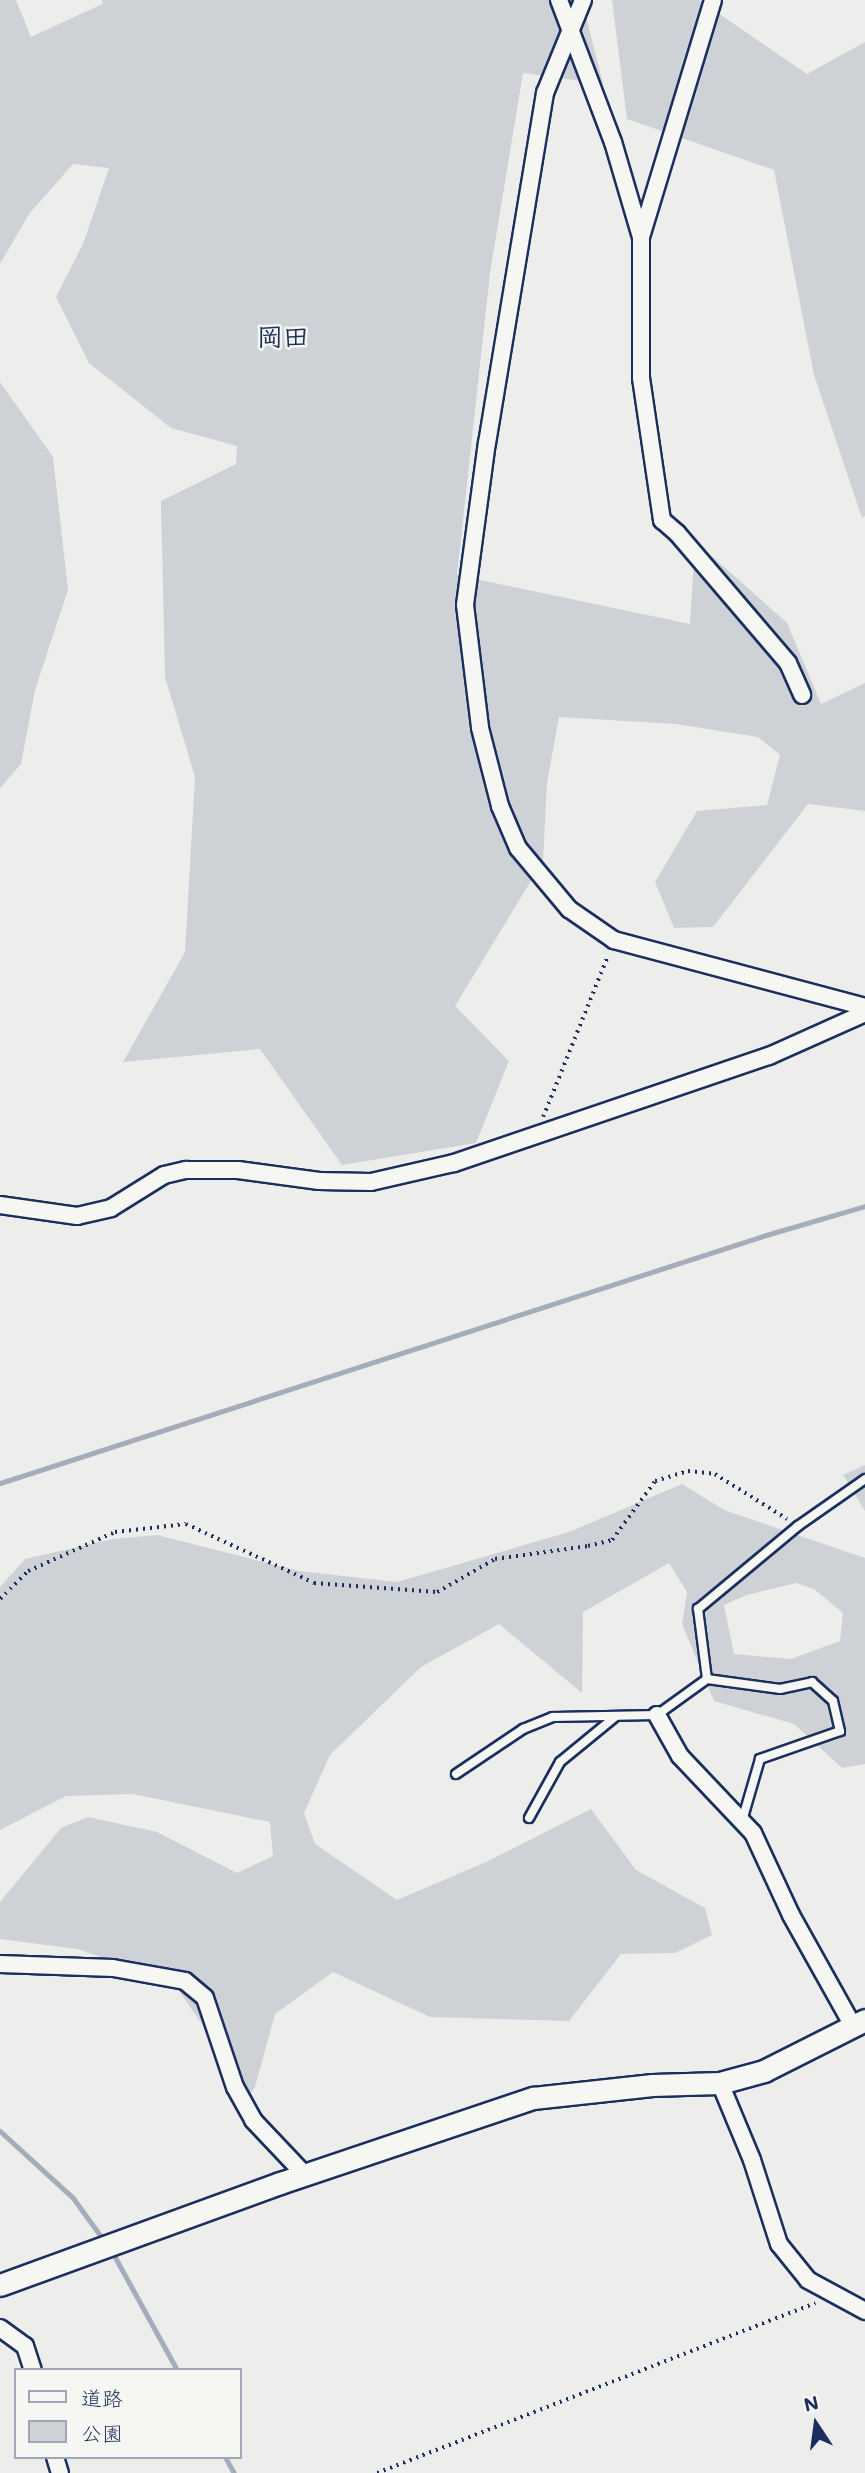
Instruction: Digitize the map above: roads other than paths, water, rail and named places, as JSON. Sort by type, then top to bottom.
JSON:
[{"type":"street","points":[[559,0],[613,142],[641,237],[641,378],[662,520],[677,533],[788,663],[802,695]]},
{"type":"street","points":[[583,0],[545,93],[487,442],[465,606],[480,728],[500,806],[518,848],[569,909],[614,940],[865,1007]]},
{"type":"street","points":[[641,237],[713,0]]},
{"type":"street","points":[[0,1205],[77,1216],[111,1208],[163,1175],[186,1170],[238,1170],[319,1181],[371,1182],[454,1163],[769,1056],[865,1013]]},
{"type":"street","points":[[0,2285],[304,2174],[533,2098],[652,2085],[720,2083],[764,2071],[859,2023],[791,1915],[753,1833],[681,1756],[657,1715]]},
{"type":"street","points":[[0,1964],[113,1968],[185,1981],[205,1998],[235,2087],[253,2120],[304,2174]]},
{"type":"street","points":[[720,2083],[752,2160],[779,2244],[808,2280],[865,2311]]},
{"type":"street","points":[[0,2328],[25,2346],[32,2368]]},
{"type":"lane","points":[[707,1679],[698,1609],[798,1526],[865,1479]]},
{"type":"lane","points":[[456,1774],[523,1729],[554,1717],[657,1715],[707,1679],[780,1689],[812,1682],[833,1701],[840,1731],[760,1759],[742,1821]]},
{"type":"lane","points":[[529,1818],[560,1762],[616,1716]]},
{"type":"waterway","points":[[0,1483],[766,1235],[865,1206]]},
{"type":"waterway","points":[[0,2131],[73,2198],[105,2242]]},
{"type":"waterway","points":[[111,2250],[176,2368]]},
{"type":"waterway","points":[[226,2459],[234,2473]]},
{"type":"district","name":"岡田","points":[[283,337]]}]
